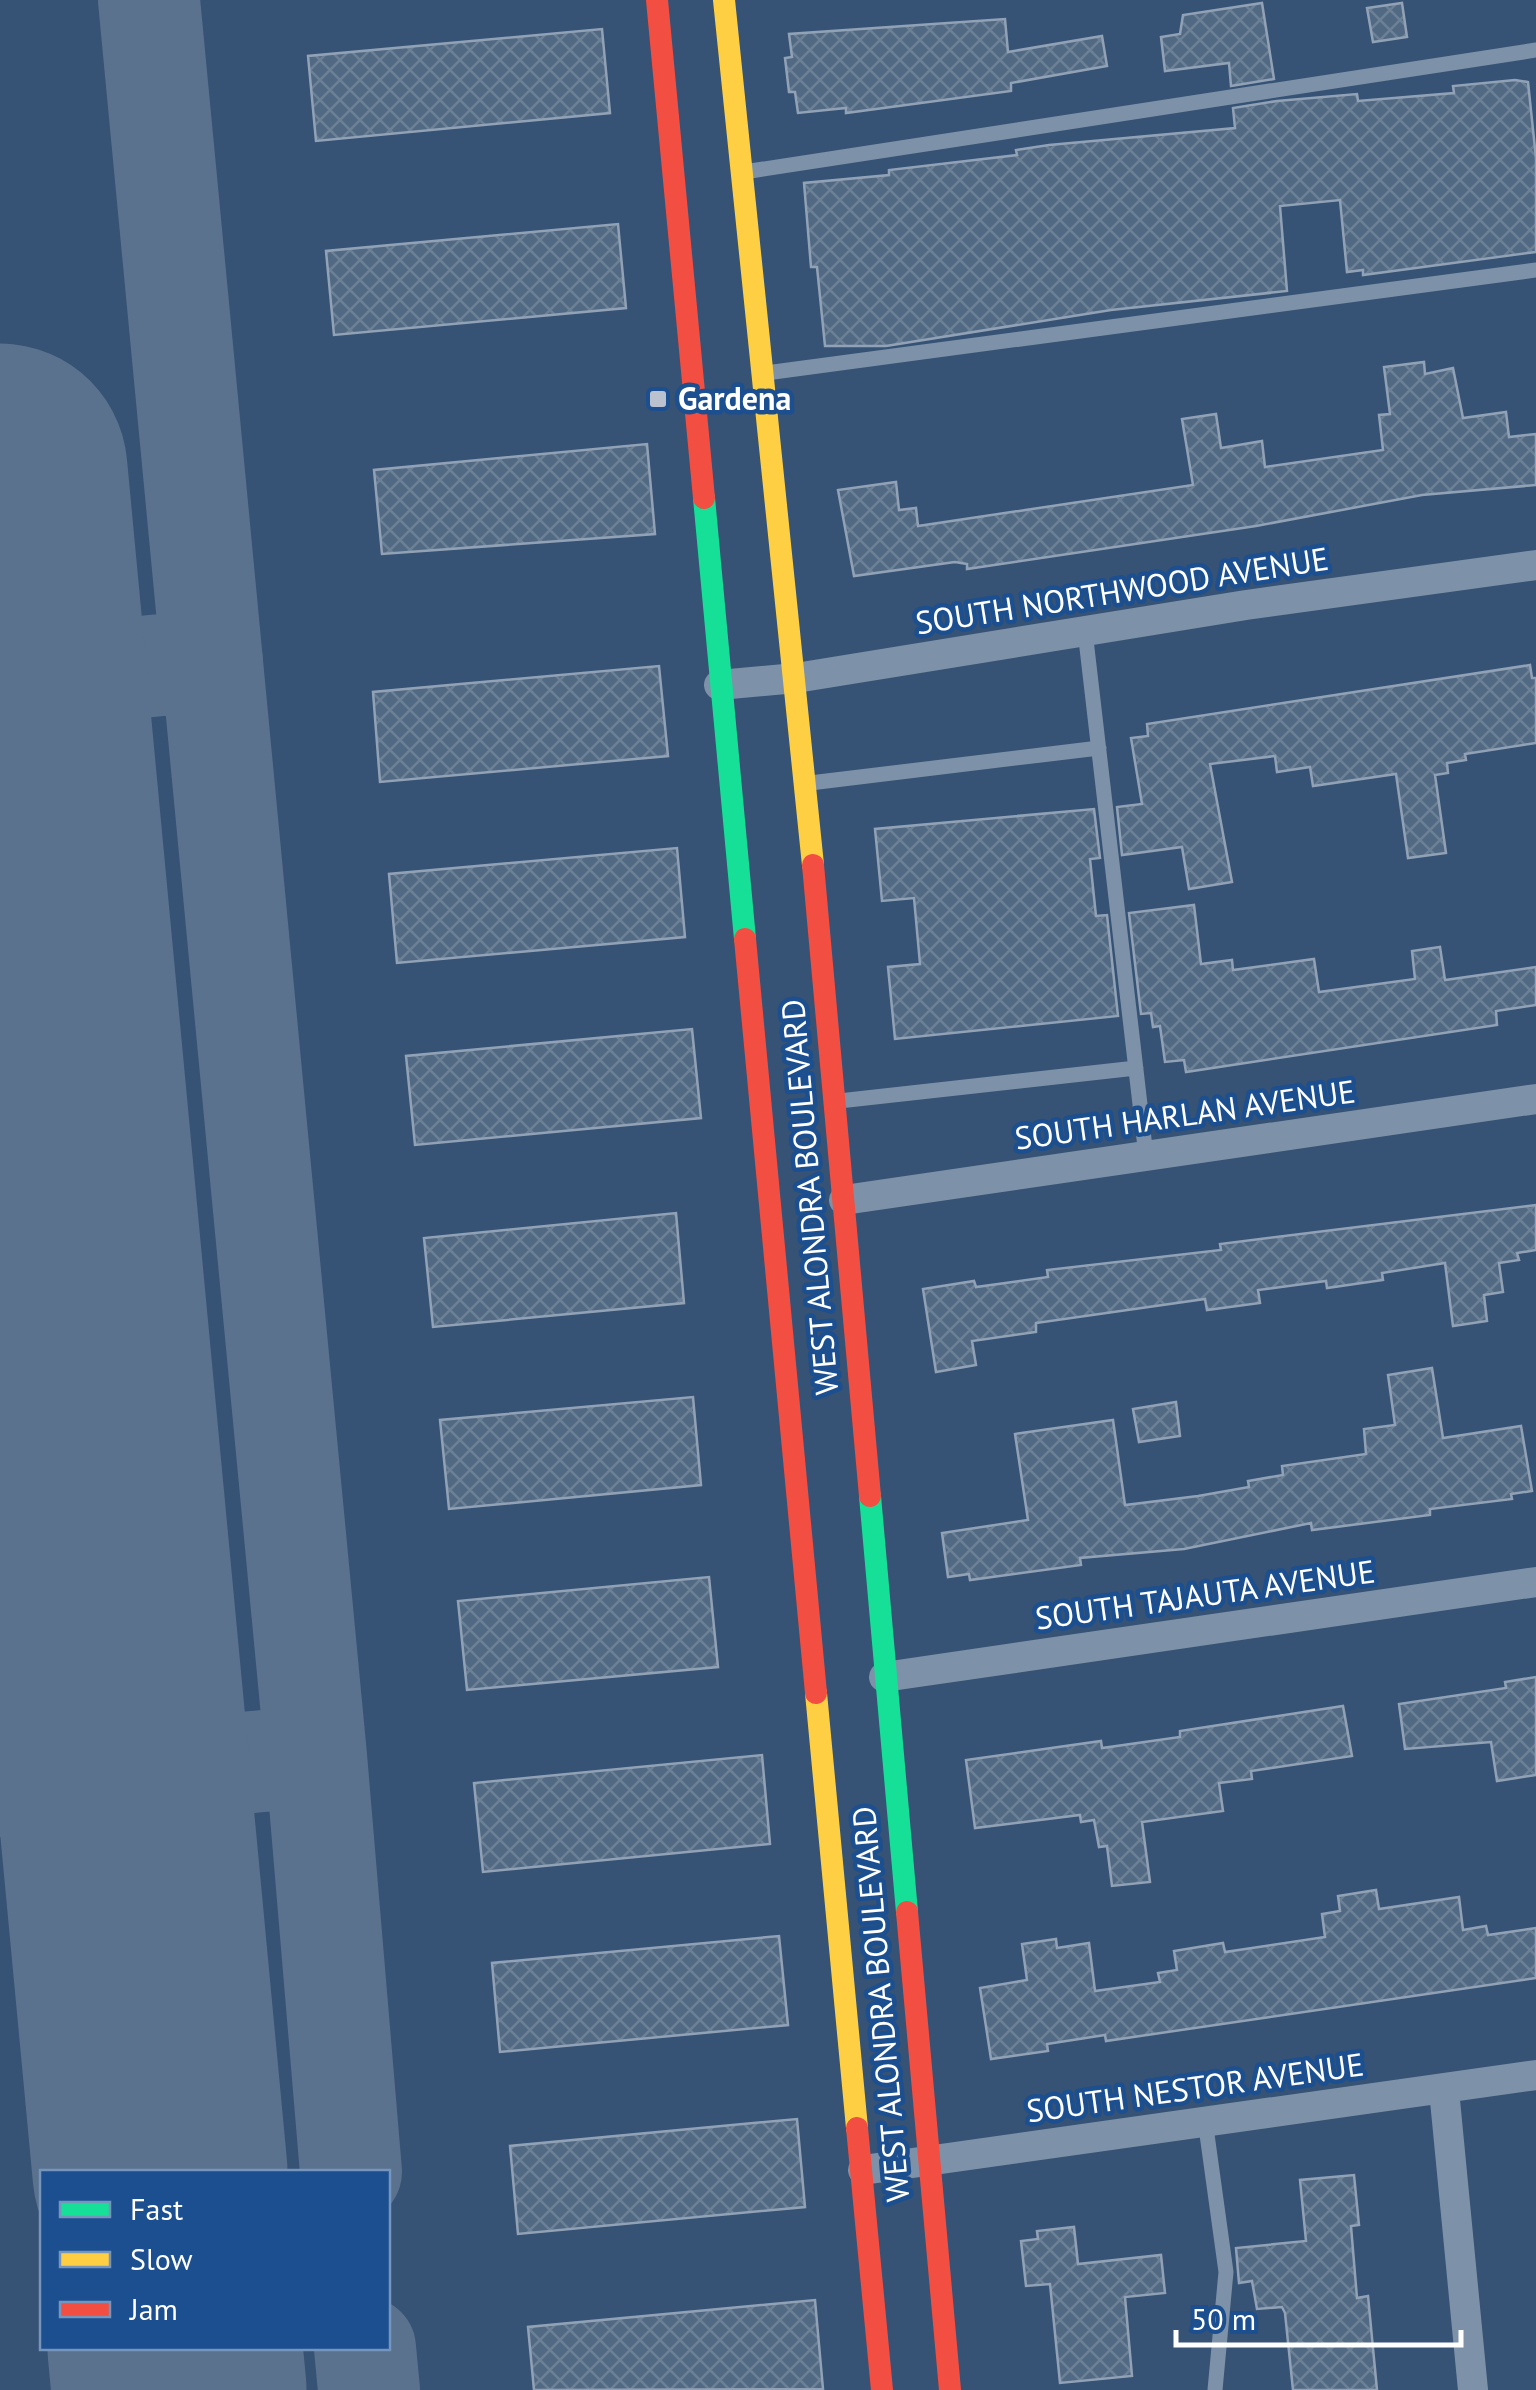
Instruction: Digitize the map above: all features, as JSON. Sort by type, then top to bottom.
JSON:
[{"type":"main road","name":"WEST ALONDRA BOULEVARD","points":[[657,0],[882,2390]]},
{"type":"main road","name":"WEST ALONDRA BOULEVARD","points":[[724,0],[796,678],[950,2390]]},
{"type":"street","name":"SOUTH NORTHWOOD AVENUE","points":[[719,685],[796,678],[1536,564]]},
{"type":"street","name":"SOUTH HARLAN AVENUE","points":[[844,1200],[1536,1098]]},
{"type":"street","name":"SOUTH TAJAUTA AVENUE","points":[[884,1677],[1536,1582]]},
{"type":"street","name":"SOUTH NESTOR AVENUE","points":[[862,2170],[1536,2075]]},
{"type":"street","points":[[1444,2090],[1473,2390]]},
{"type":"lane","points":[[740,172],[1536,50]]},
{"type":"lane","points":[[762,374],[1536,270]]},
{"type":"lane","points":[[1085,631],[1146,1156]]},
{"type":"lane","points":[[806,784],[1099,748]]},
{"type":"lane","points":[[835,1102],[1136,1068]]},
{"type":"lane","points":[[1206,2120],[1226,2272],[1215,2390]]},
{"type":"building","points":[[1262,3],[1274,79],[1231,86],[1229,63],[1165,71],[1161,37],[1180,34],[1183,15]]},
{"type":"building","points":[[1402,3],[1407,37],[1373,42],[1367,8]]},
{"type":"building","points":[[1005,19],[1008,52],[1102,36],[1107,66],[1011,83],[1011,91],[846,113],[846,108],[798,113],[795,92],[789,92],[785,58],[792,57],[789,34]]},
{"type":"building","points":[[602,29],[610,113],[316,141],[308,56]]},
{"type":"building","points":[[1528,82],[1536,158],[1536,252],[1363,275],[1363,270],[1347,272],[1340,200],[1280,206],[1287,291],[1111,310],[886,346],[825,346],[817,267],[811,267],[804,183],[889,175],[889,170],[1017,155],[1016,150],[1049,145],[1235,128],[1233,108],[1277,101],[1357,94],[1358,101],[1454,93],[1453,86]]},
{"type":"building","points":[[618,224],[626,308],[334,335],[326,251]]},
{"type":"building","points":[[1424,362],[1425,374],[1453,368],[1463,418],[1506,412],[1509,437],[1536,434],[1536,485],[1422,495],[1256,526],[967,569],[967,564],[955,562],[854,576],[838,490],[896,482],[899,510],[916,508],[918,526],[1193,485],[1182,419],[1216,414],[1221,448],[1262,441],[1265,467],[1383,450],[1379,415],[1390,414],[1384,367]]},
{"type":"building","points":[[647,444],[655,534],[382,554],[374,470]]},
{"type":"building","points":[[1530,665],[1532,678],[1536,678],[1536,743],[1465,754],[1466,760],[1447,763],[1448,773],[1435,775],[1446,853],[1408,858],[1396,774],[1313,786],[1310,767],[1277,772],[1275,756],[1210,764],[1232,882],[1189,889],[1182,847],[1122,855],[1117,807],[1142,804],[1131,738],[1148,736],[1147,724]]},
{"type":"building","points":[[659,666],[668,756],[380,782],[373,692]]},
{"type":"building","points":[[1094,809],[1100,858],[1090,859],[1096,916],[1107,915],[1118,1016],[895,1039],[888,967],[920,964],[914,898],[882,901],[875,829]]},
{"type":"building","points":[[677,848],[685,937],[397,963],[389,874]]},
{"type":"building","points":[[1194,905],[1201,964],[1232,960],[1233,970],[1314,959],[1319,992],[1415,979],[1412,951],[1440,947],[1445,980],[1536,967],[1536,1005],[1496,1011],[1497,1025],[1186,1072],[1184,1060],[1165,1062],[1160,1026],[1153,1027],[1151,1013],[1141,1014],[1129,913]]},
{"type":"building","points":[[692,1029],[701,1118],[415,1145],[406,1056]]},
{"type":"building","points":[[1536,1205],[1536,1250],[1517,1253],[1519,1260],[1499,1263],[1503,1292],[1484,1295],[1487,1321],[1453,1326],[1445,1263],[1382,1273],[1383,1280],[1327,1288],[1326,1281],[1258,1290],[1260,1303],[1207,1310],[1205,1299],[1036,1323],[1036,1332],[972,1341],[976,1365],[936,1372],[923,1289],[974,1281],[976,1287],[1048,1277],[1047,1270],[1221,1250],[1220,1244]]},
{"type":"building","points":[[676,1213],[684,1303],[433,1327],[424,1238]]},
{"type":"building","points":[[1432,1368],[1443,1438],[1521,1426],[1532,1491],[1511,1494],[1512,1499],[1430,1509],[1430,1515],[1312,1530],[1311,1523],[1184,1549],[1080,1558],[1081,1565],[970,1580],[969,1574],[948,1577],[942,1533],[1028,1520],[1015,1434],[1113,1420],[1125,1505],[1198,1496],[1249,1487],[1248,1481],[1283,1475],[1282,1466],[1366,1454],[1364,1429],[1395,1425],[1388,1375]]},
{"type":"building","points":[[693,1397],[701,1485],[449,1509],[440,1420]]},
{"type":"building","points":[[1176,1402],[1180,1436],[1139,1442],[1133,1409]]},
{"type":"building","points":[[709,1577],[718,1667],[467,1690],[458,1601]]},
{"type":"building","points":[[1536,1677],[1536,1775],[1497,1781],[1491,1742],[1405,1749],[1399,1704],[1506,1688],[1505,1682]]},
{"type":"building","points":[[1343,1706],[1352,1756],[1251,1771],[1252,1779],[1219,1783],[1223,1811],[1142,1822],[1150,1882],[1112,1886],[1107,1846],[1099,1847],[1094,1820],[1081,1822],[1080,1815],[975,1828],[966,1760],[1101,1741],[1102,1748],[1180,1737],[1180,1731]]},
{"type":"building","points":[[762,1755],[770,1844],[483,1872],[474,1783]]},
{"type":"building","points":[[1376,1890],[1379,1909],[1459,1897],[1463,1930],[1486,1926],[1488,1935],[1536,1928],[1536,1978],[1106,2041],[1105,2035],[1047,2044],[1048,2051],[991,2059],[980,1988],[1027,1980],[1022,1944],[1056,1939],[1057,1948],[1089,1943],[1095,1991],[1160,1982],[1158,1973],[1177,1970],[1174,1951],[1223,1943],[1225,1952],[1325,1937],[1322,1914],[1340,1911],[1338,1896]]},
{"type":"building","points":[[779,1936],[788,2025],[500,2052],[492,1963]]},
{"type":"building","points":[[797,2119],[805,2207],[518,2234],[510,2146]]},
{"type":"building","points":[[1354,2175],[1359,2225],[1351,2226],[1357,2298],[1368,2296],[1377,2390],[1293,2390],[1285,2313],[1282,2307],[1257,2309],[1252,2281],[1239,2283],[1236,2248],[1306,2241],[1300,2180]]},
{"type":"building","points":[[1074,2227],[1078,2264],[1161,2255],[1165,2293],[1125,2297],[1132,2376],[1060,2383],[1050,2284],[1026,2286],[1021,2241],[1038,2239],[1037,2231]]},
{"type":"building","points":[[815,2300],[823,2389],[534,2390],[528,2327]]},
{"type":"taxiway","points":[[149,0],[316,1756],[351,2170]]},
{"type":"taxiway","points":[[20,679],[212,660]]},
{"type":"taxiway","points":[[0,1786],[316,1756]]},
{"type":"taxiway","points":[[365,2350],[369,2390]]},
{"type":"runway","points":[[0,471],[160,2170]]},
{"type":"runway","points":[[175,2350],[179,2390]]},
{"type":"traffic: fast","points":[[704,498],[745,939]]},
{"type":"traffic: fast","points":[[870,1496],[907,1912]]},
{"type":"traffic: slow","points":[[724,0],[813,865]]},
{"type":"traffic: slow","points":[[816,1693],[857,2128]]},
{"type":"traffic: jam","points":[[657,0],[704,498]]},
{"type":"traffic: jam","points":[[813,865],[870,1496]]},
{"type":"traffic: jam","points":[[745,939],[816,1693]]},
{"type":"traffic: jam","points":[[907,1912],[950,2390]]},
{"type":"traffic: jam","points":[[857,2128],[882,2390]]},
{"type":"place","name":"Gardena","points":[[658,399]]}]
